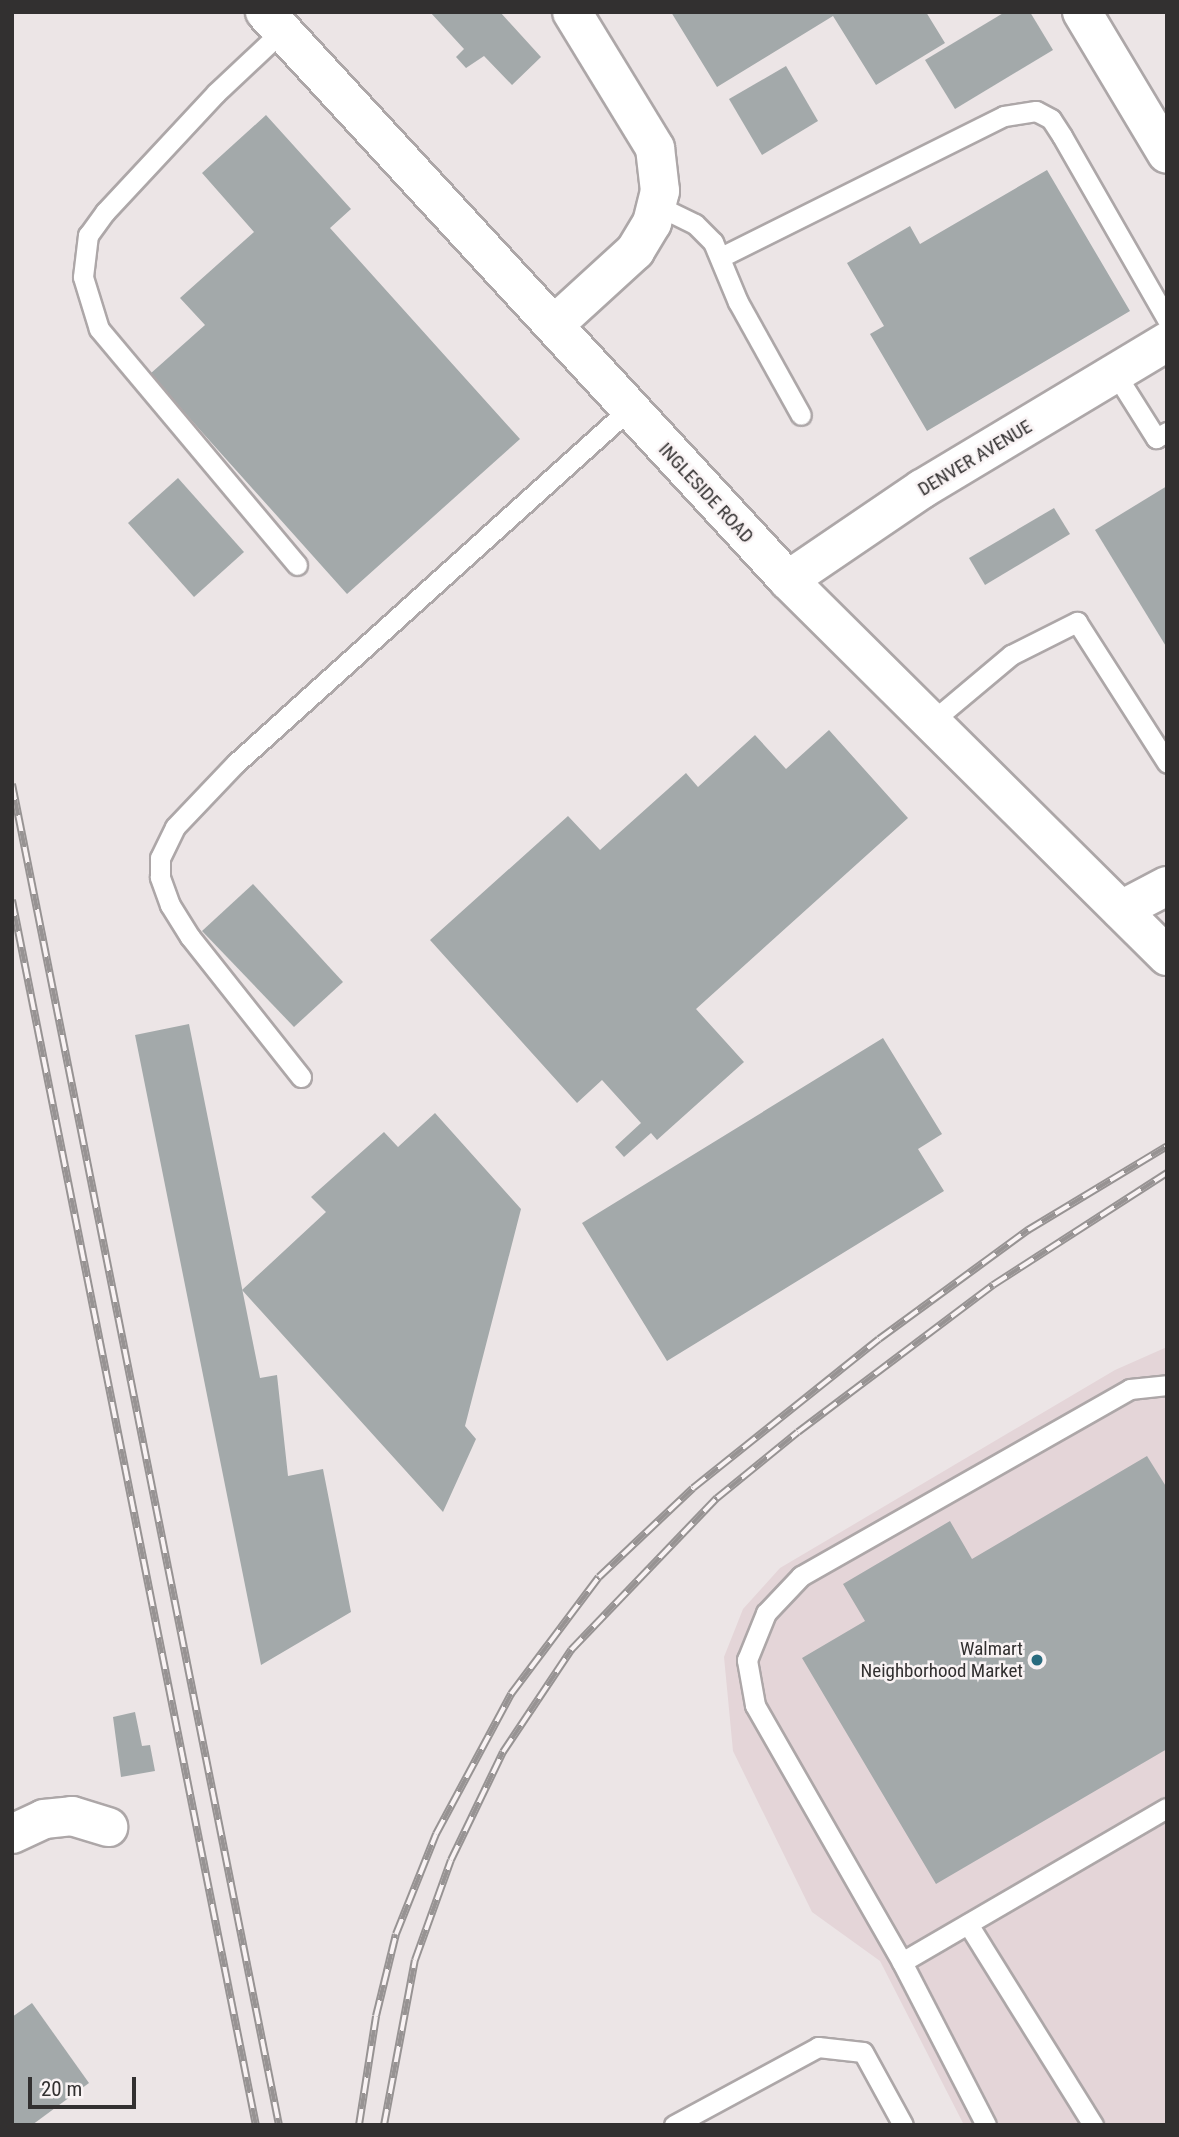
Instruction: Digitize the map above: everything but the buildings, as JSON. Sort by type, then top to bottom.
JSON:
[{"type":"street","points":[[554,325],[635,251],[660,191],[655,148],[572,12]]},
{"type":"street","points":[[1082,12],[1167,154]]},
{"type":"street","name":"INGLESIDE ROAD","points":[[274,21],[554,325],[628,410],[788,580],[1167,956]]},
{"type":"street","name":"DENVER AVENUE","points":[[788,580],[922,489],[1167,342]]},
{"type":"street","points":[[1121,910],[1167,886]]},
{"type":"street","points":[[12,1834],[44,1819],[72,1816],[108,1827]]},
{"type":"lane","points":[[274,21],[216,93],[105,212],[88,235],[83,277],[99,328],[138,380],[297,565]]},
{"type":"lane","points":[[721,257],[1004,117],[1036,110],[1051,119],[1062,136],[1167,319]]},
{"type":"lane","points":[[656,205],[695,224],[721,257],[738,302],[801,415]]},
{"type":"lane","points":[[1115,373],[1156,438],[1167,432]]},
{"type":"lane","points":[[301,1077],[190,937],[170,905],[160,877],[160,858],[175,827],[236,763],[628,410]]},
{"type":"lane","points":[[930,723],[1011,655],[1077,622],[1167,763]]},
{"type":"lane","points":[[986,2125],[902,1962],[755,1705],[747,1660],[766,1613],[802,1576],[1130,1389],[1167,1385]]},
{"type":"lane","points":[[902,1962],[1167,1808]]},
{"type":"lane","points":[[968,1924],[1093,2125]]},
{"type":"lane","points":[[674,2125],[818,2047],[863,2052],[903,2125]]},
{"type":"shaded area","points":[[1167,1347],[1167,2125],[964,2125],[880,1961],[812,1912],[733,1751],[724,1657],[743,1609],[780,1568],[1115,1370]]},
{"type":"railway","points":[[12,784],[279,2125]]},
{"type":"railway","points":[[12,900],[256,2125]]},
{"type":"railway","points":[[359,2125],[376,2016],[396,1934],[436,1834],[511,1694],[599,1577],[693,1488],[879,1339],[1028,1230],[1167,1146]]},
{"type":"railway","points":[[384,2125],[415,1960],[451,1860],[503,1752],[571,1650],[717,1498],[798,1432],[993,1285],[1167,1173]]},
{"type":"place","name":"Walmart Neighborhood Market","points":[[1037,1660]]}]
